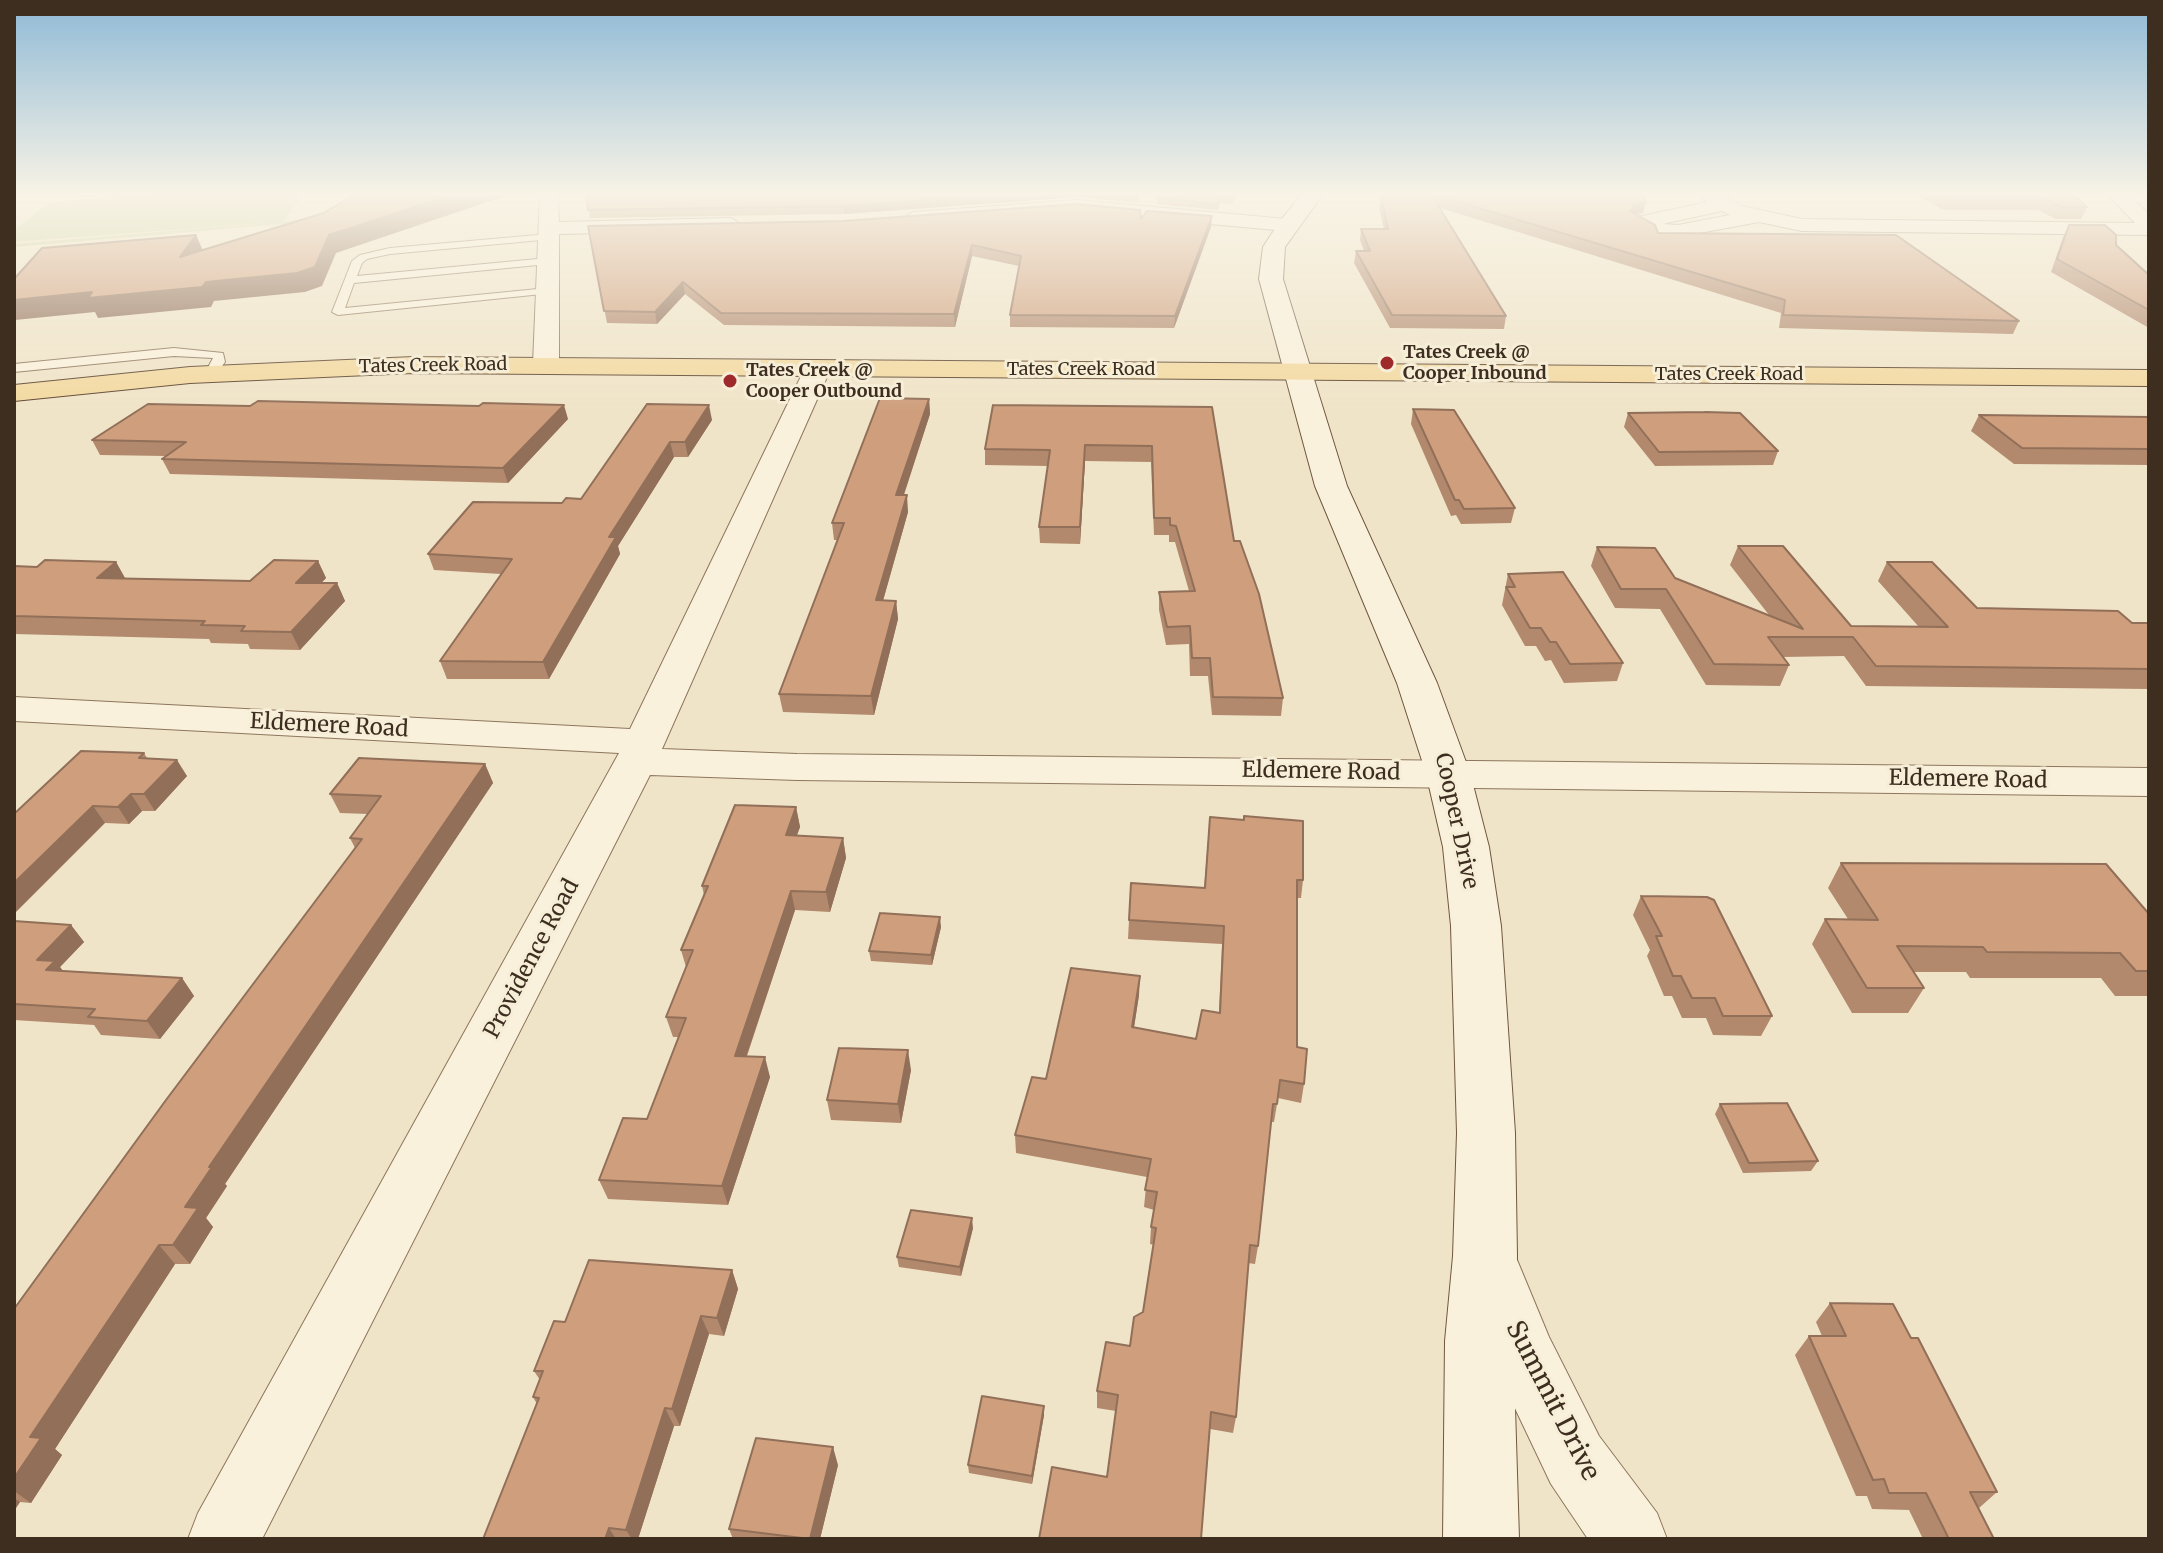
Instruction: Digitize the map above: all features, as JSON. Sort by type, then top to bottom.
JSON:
[{"type":"main road","name":"Cooper Drive","points":[[1272,266],[1271,279],[1295,371],[1343,519],[1417,683],[1448,773],[1466,847],[1476,926],[1486,1133],[1485,1256],[1479,1341],[1481,1539]]},
{"type":"main road","name":"Tates Creek Road","points":[[14,393],[211,373],[353,366],[546,364],[2149,378]]},
{"type":"street","points":[[546,364],[548,266]]},
{"type":"street","name":"Providence Road","points":[[224,1539],[640,752],[818,368]]},
{"type":"street","name":"Eldemere Road","points":[[19,715],[640,752],[797,767],[2149,782]]},
{"type":"street","name":"Summit Drive","points":[[1485,1256],[1525,1358],[1575,1460],[1631,1539]]},
{"type":"lane","points":[[355,266],[338,312],[548,291]]},
{"type":"lane","points":[[351,280],[491,266]]},
{"type":"lane","points":[[14,368],[174,352],[219,356],[219,362],[211,373]]},
{"type":"building","points":[[25,266],[315,266],[297,273],[206,282],[202,287],[88,298],[92,292],[14,300],[14,279]]},
{"type":"building","points":[[596,266],[966,266],[954,314],[721,313],[683,282],[655,312],[604,311]]},
{"type":"building","points":[[1019,266],[1193,266],[1175,316],[1010,315]]},
{"type":"building","points":[[1365,266],[1476,266],[1506,316],[1392,315]]},
{"type":"building","points":[[1673,266],[1941,266],[2019,321],[1783,315],[1785,300]]},
{"type":"building","points":[[2070,266],[2140,266],[2149,275],[2149,310]]},
{"type":"building","points":[[880,398],[929,399],[896,495],[907,495],[876,600],[896,601],[871,696],[779,694],[844,523],[832,523]]},
{"type":"building","points":[[258,401],[564,405],[503,468],[162,459],[186,442],[92,440],[148,404],[250,406]]},
{"type":"building","points":[[647,404],[709,405],[685,442],[670,442],[609,537],[616,537],[543,662],[440,661],[512,559],[428,554],[473,502],[562,503],[566,498],[581,499]]},
{"type":"building","points":[[993,405],[1212,407],[1234,541],[1240,541],[1259,594],[1283,698],[1213,697],[1210,658],[1192,658],[1190,626],[1167,627],[1159,592],[1195,591],[1176,526],[1170,525],[1170,518],[1154,518],[1152,446],[1085,445],[1080,527],[1039,527],[1050,450],[985,449]]},
{"type":"building","points":[[1413,409],[1454,410],[1515,508],[1464,509],[1459,500],[1455,500]]},
{"type":"building","points":[[1628,413],[1740,413],[1778,451],[1659,452]]},
{"type":"building","points":[[1979,415],[2149,417],[2149,449],[2022,448]]},
{"type":"building","points":[[1738,546],[1783,546],[1851,626],[1948,627],[1887,562],[1932,562],[1977,608],[2118,611],[2132,623],[2149,623],[2149,669],[1876,666],[1853,637],[1768,637],[1789,665],[1714,664],[1666,589],[1621,589],[1597,547],[1655,548],[1675,578],[1803,629]]},
{"type":"building","points":[[45,560],[116,562],[97,578],[250,581],[274,560],[318,561],[296,583],[337,583],[291,632],[241,631],[245,626],[201,625],[205,621],[14,616],[14,566],[37,567]]},
{"type":"building","points":[[1563,572],[1623,663],[1570,664],[1556,642],[1550,642],[1541,628],[1530,628],[1506,587],[1515,587],[1508,574]]},
{"type":"building","points":[[81,751],[144,753],[139,758],[177,760],[144,794],[131,794],[118,807],[93,806],[14,883],[14,814]]},
{"type":"building","points":[[359,758],[485,764],[209,1167],[212,1167],[185,1207],[198,1208],[173,1245],[159,1245],[30,1437],[41,1438],[14,1478],[14,1309],[362,839],[350,838],[381,796],[330,794]]},
{"type":"building","points":[[735,805],[796,807],[786,835],[843,838],[826,892],[791,891],[735,1056],[765,1057],[722,1186],[599,1180],[623,1118],[647,1119],[686,1018],[666,1017],[693,950],[681,950],[708,886],[702,886]]},
{"type":"building","points":[[1244,816],[1303,821],[1303,880],[1297,880],[1297,1047],[1307,1049],[1304,1084],[1280,1080],[1277,1104],[1273,1104],[1258,1246],[1250,1245],[1236,1417],[1211,1412],[1201,1539],[1039,1539],[1052,1467],[1107,1477],[1118,1395],[1097,1391],[1106,1342],[1130,1346],[1134,1317],[1143,1312],[1156,1228],[1151,1227],[1157,1192],[1145,1190],[1151,1159],[1015,1135],[1032,1077],[1046,1079],[1071,968],[1140,976],[1132,1027],[1196,1039],[1202,1010],[1220,1013],[1224,926],[1129,920],[1131,883],[1205,888],[1210,817],[1244,820]]},
{"type":"building","points":[[1841,863],[2106,864],[2149,914],[2149,971],[2136,971],[2120,953],[1987,952],[1983,947],[1897,946],[1924,988],[1867,988],[1825,919],[1878,920]]},
{"type":"building","points":[[1641,896],[1707,897],[1714,900],[1772,1016],[1723,1016],[1715,998],[1692,998],[1681,976],[1673,976],[1656,936],[1662,936]]},
{"type":"building","points":[[880,913],[940,917],[931,955],[869,951]]},
{"type":"building","points":[[14,921],[71,925],[37,960],[55,961],[46,970],[182,978],[147,1021],[88,1017],[95,1009],[14,1004]]},
{"type":"building","points":[[839,1048],[908,1050],[898,1104],[827,1100]]},
{"type":"building","points":[[1787,1103],[1818,1161],[1749,1163],[1720,1104]]},
{"type":"building","points":[[911,1210],[972,1218],[960,1267],[897,1257]]},
{"type":"building","points":[[589,1260],[732,1270],[717,1318],[701,1316],[672,1409],[665,1408],[626,1530],[609,1528],[605,1539],[483,1539],[539,1398],[533,1397],[543,1371],[534,1371],[554,1321],[565,1322]]},
{"type":"building","points":[[1830,1303],[1893,1304],[1911,1338],[1918,1338],[1997,1492],[1970,1492],[1994,1539],[1949,1539],[1926,1493],[1889,1493],[1884,1479],[1873,1480],[1809,1336],[1846,1336]]},
{"type":"building","points":[[982,1396],[1044,1406],[1032,1476],[968,1465]]},
{"type":"building","points":[[756,1438],[833,1447],[810,1539],[729,1529]]},
{"type":"place","name":"Tates Creek @ Cooper Inbound","points":[[1387,363]]},
{"type":"place","name":"Tates Creek @ Cooper Outbound","points":[[730,381]]}]
